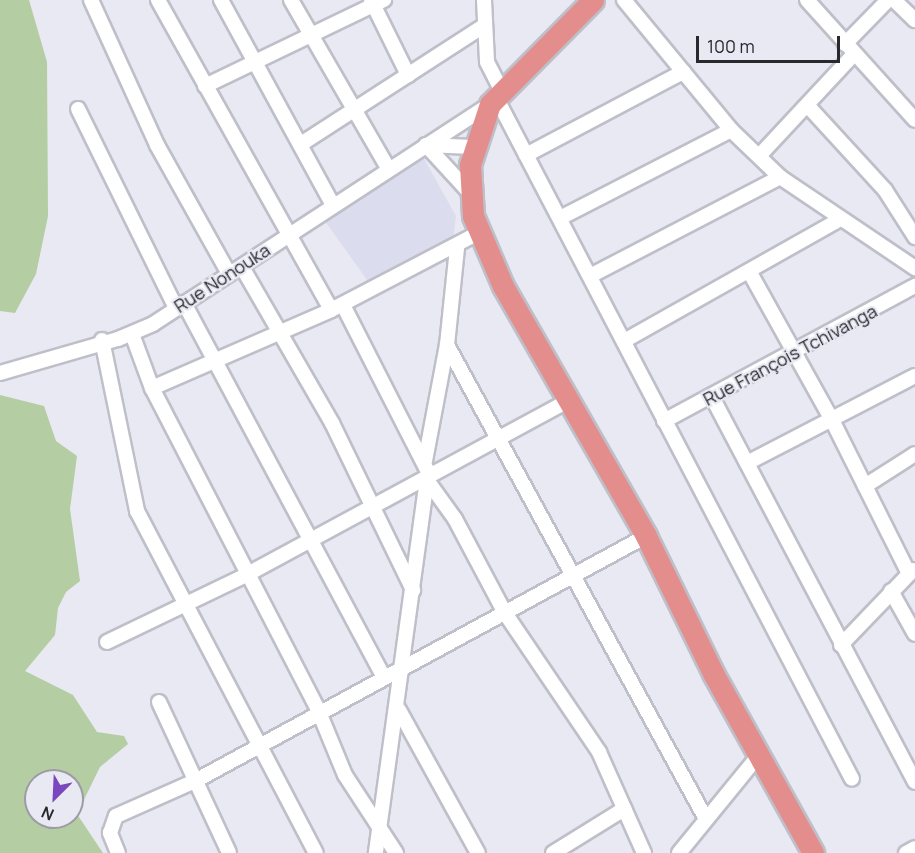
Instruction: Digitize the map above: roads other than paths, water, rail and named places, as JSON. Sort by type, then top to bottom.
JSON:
[{"type":"highway","points":[[593,0],[497,99],[472,147],[469,192],[478,233],[646,536],[759,755],[813,853]]},
{"type":"highway","points":[[512,296],[479,219],[477,195],[480,143],[497,99],[604,0]]},
{"type":"street","points":[[91,0],[157,146],[228,274]]},
{"type":"street","points":[[158,0],[289,234],[337,308],[505,613],[599,752],[644,853]]},
{"type":"street","points":[[220,0],[332,204]]},
{"type":"street","points":[[291,0],[388,168]]},
{"type":"street","points":[[484,0],[490,72],[497,99],[852,779]]},
{"type":"street","points":[[624,0],[731,130],[780,177],[839,220],[915,268]]},
{"type":"street","points":[[807,0],[915,120]]},
{"type":"street","points":[[759,156],[808,106],[888,0]]},
{"type":"street","points":[[894,0],[915,20]]},
{"type":"street","points":[[206,86],[376,2],[408,75]]},
{"type":"street","points":[[301,144],[485,25]]},
{"type":"street","points":[[526,155],[683,72]]},
{"type":"street","name":"Rue Nonouka","points":[[0,373],[102,340],[132,334],[242,267],[332,204],[497,99]]},
{"type":"street","points":[[808,106],[885,190],[915,237]]},
{"type":"street","points":[[78,109],[180,305],[215,363],[384,678]]},
{"type":"street","points":[[560,218],[731,130]]},
{"type":"street","points":[[426,145],[472,147]]},
{"type":"street","points":[[426,145],[469,192]]},
{"type":"street","points":[[590,276],[780,177]]},
{"type":"street","points":[[624,341],[839,220]]},
{"type":"street","points":[[152,388],[215,363],[337,308],[457,248],[478,233]]},
{"type":"street","points":[[376,853],[399,710],[400,668],[447,345],[457,248]]},
{"type":"street","points":[[242,267],[282,333],[372,503],[413,590]]},
{"type":"street","points":[[749,271],[797,354],[912,571],[841,645]]},
{"type":"street","name":"Rue François Tchivanga","points":[[664,422],[797,354],[915,286]]},
{"type":"street","points":[[132,334],[152,388],[246,575],[319,712],[345,776],[381,826],[396,853]]},
{"type":"street","points":[[102,340],[137,511],[182,606],[316,853]]},
{"type":"street","points":[[447,345],[706,819]]},
{"type":"street","points":[[747,463],[915,376]]},
{"type":"street","points":[[712,397],[915,782]]},
{"type":"street","points":[[107,642],[246,575],[427,471],[498,440],[569,400]]},
{"type":"street","points":[[865,486],[915,454]]},
{"type":"street","points":[[118,853],[110,833],[116,816],[195,781],[646,536]]},
{"type":"street","points":[[891,591],[915,634]]},
{"type":"street","points":[[159,702],[229,853]]},
{"type":"street","points":[[399,710],[478,853]]},
{"type":"street","points":[[679,853],[759,755]]},
{"type":"street","points":[[554,853],[624,809]]},
{"type":"street","points":[[906,853],[915,848]]}]
